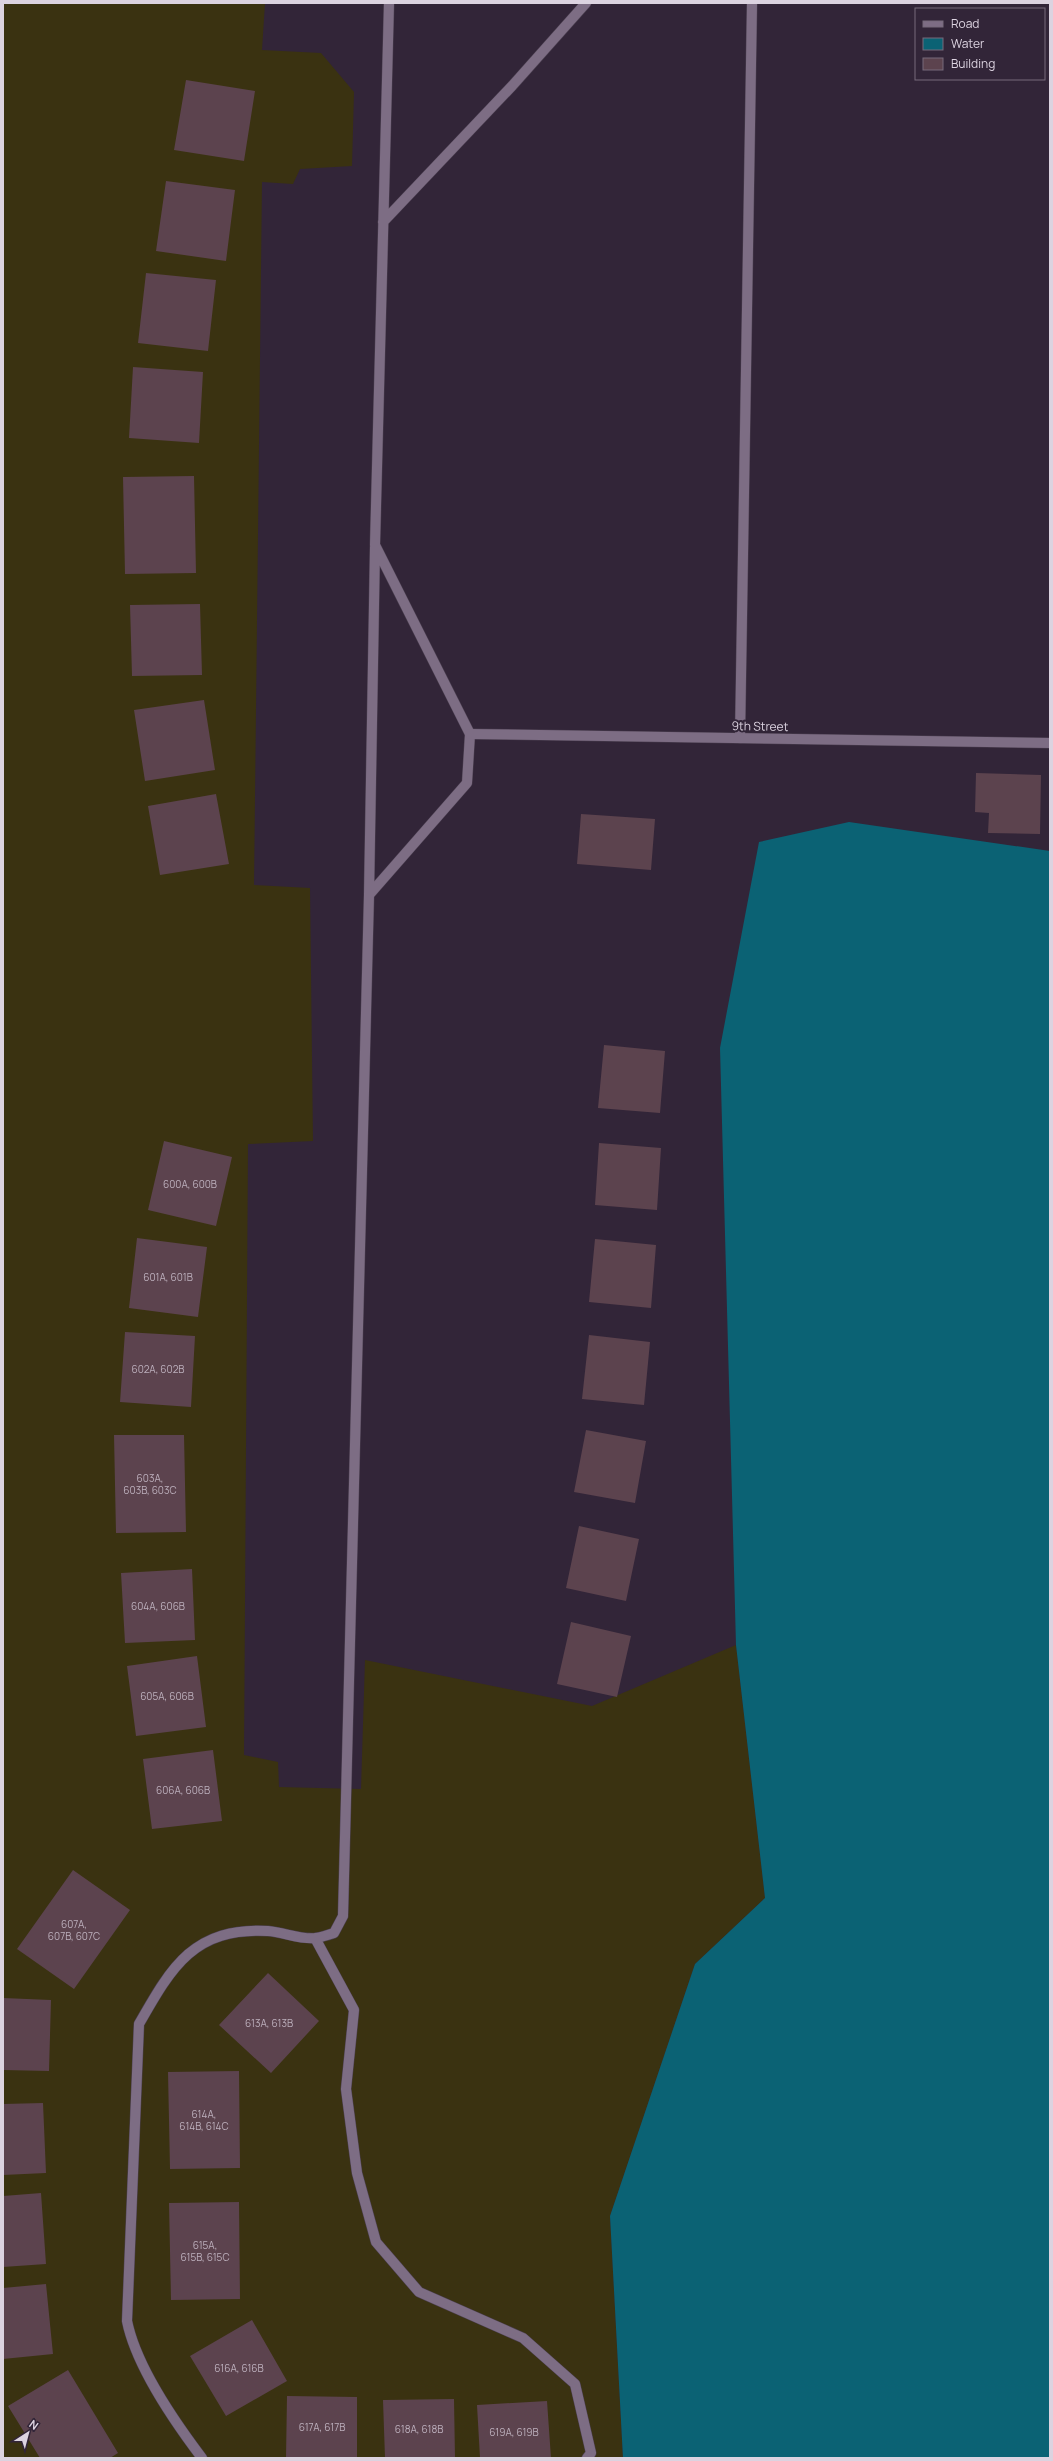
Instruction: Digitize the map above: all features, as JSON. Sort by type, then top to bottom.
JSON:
[{"type":"street","points":[[202,2458],[154,2385],[130,2337],[127,2321],[139,2024],[154,1996],[180,1960],[202,1942],[233,1932],[268,1931],[315,1938],[334,1933],[342,1916],[369,895],[375,545],[389,3]]},
{"type":"street","points":[[383,222],[512,86],[586,3]]},
{"type":"street","points":[[740,738],[752,3]]},
{"type":"street","points":[[369,895],[467,783],[470,734],[375,545]]},
{"type":"street","name":"9th Street","points":[[470,734],[1050,743]]},
{"type":"street","points":[[315,1938],[354,2010],[346,2089],[357,2173],[376,2242],[418,2292],[523,2338],[575,2384],[591,2453],[588,2458]]},
{"type":"sand","points":[[3,3],[265,3],[262,50],[321,53],[354,92],[352,166],[300,169],[293,184],[262,182],[254,885],[310,888],[313,1141],[248,1144],[244,1755],[278,1762],[279,1787],[361,1789],[365,1660],[592,1706],[736,1645],[765,1898],[695,1964],[610,2216],[623,2458],[3,2458]]},
{"type":"water","points":[[849,822],[1050,851],[1050,2458],[623,2458],[610,2216],[695,1964],[765,1898],[736,1645],[720,1048],[759,842]]},
{"type":"building","points":[[186,80],[255,91],[244,161],[174,150]]},
{"type":"building","points":[[166,181],[235,190],[226,261],[156,251]]},
{"type":"building","points":[[146,273],[216,280],[208,351],[138,343]]},
{"type":"building","points":[[133,367],[203,372],[199,443],[129,438]]},
{"type":"building","points":[[194,476],[196,573],[125,574],[123,477]]},
{"type":"building","points":[[200,604],[202,675],[132,676],[130,605]]},
{"type":"building","points":[[204,700],[215,770],[145,781],[134,710]]},
{"type":"building","points":[[976,773],[1041,775],[1040,834],[988,833],[989,813],[975,812]]},
{"type":"building","points":[[216,794],[229,864],[160,875],[148,806]]},
{"type":"building","points":[[581,814],[655,819],[651,870],[577,864]]},
{"type":"building","points":[[604,1045],[665,1051],[660,1113],[598,1108]]},
{"type":"building","points":[[164,1141],[232,1157],[216,1226],[148,1210]]},
{"type":"building","points":[[599,1143],[661,1148],[657,1210],[595,1205]]},
{"type":"building","points":[[137,1238],[207,1247],[198,1317],[129,1308]]},
{"type":"building","points":[[595,1239],[656,1245],[651,1308],[589,1302]]},
{"type":"building","points":[[125,1332],[195,1336],[191,1407],[120,1402]]},
{"type":"building","points":[[589,1335],[650,1342],[644,1405],[582,1399]]},
{"type":"building","points":[[586,1430],[646,1441],[635,1503],[574,1492]]},
{"type":"building","points":[[114,1435],[184,1435],[186,1532],[116,1533]]},
{"type":"building","points":[[579,1526],[639,1539],[626,1601],[566,1588]]},
{"type":"building","points":[[192,1569],[195,1640],[125,1643],[121,1573]]},
{"type":"building","points":[[571,1622],[631,1636],[617,1697],[557,1684]]},
{"type":"building","points":[[197,1656],[206,1727],[136,1736],[127,1666]]},
{"type":"building","points":[[213,1750],[222,1821],[152,1829],[143,1759]]},
{"type":"building","points":[[73,1870],[130,1910],[74,1989],[17,1949]]},
{"type":"building","points":[[268,1973],[319,2021],[271,2073],[219,2025]]},
{"type":"building","points":[[3,1998],[51,2000],[49,2071],[3,2070]]},
{"type":"building","points":[[239,2071],[240,2168],[170,2169],[168,2072]]},
{"type":"building","points":[[43,2103],[46,2173],[3,2175],[3,2104]]},
{"type":"building","points":[[41,2193],[46,2264],[3,2267],[3,2196]]},
{"type":"building","points":[[239,2202],[240,2299],[171,2300],[169,2203]]},
{"type":"building","points":[[46,2284],[53,2354],[3,2359],[3,2288]]},
{"type":"building","points":[[252,2320],[287,2381],[226,2416],[190,2356]]},
{"type":"building","points":[[68,2370],[118,2453],[110,2458],[40,2458],[8,2406]]},
{"type":"building","points":[[287,2396],[357,2397],[357,2458],[286,2458]]},
{"type":"building","points":[[454,2399],[455,2458],[385,2458],[383,2400]]},
{"type":"building","points":[[547,2401],[551,2458],[480,2458],[477,2405]]}]
